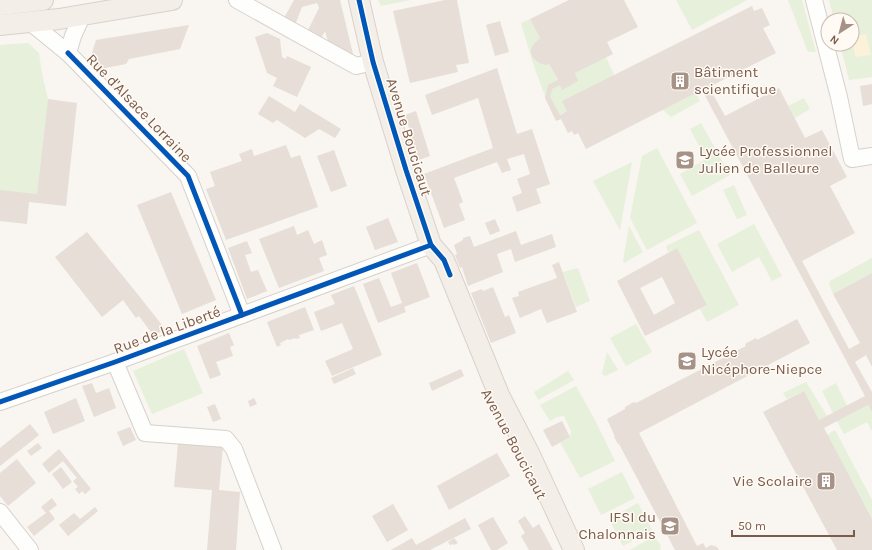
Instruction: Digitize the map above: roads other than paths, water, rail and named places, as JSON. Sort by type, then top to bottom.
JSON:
[{"type":"main road","points":[[0,5],[43,0]]},
{"type":"main road","points":[[0,25],[82,16],[172,0]]},
{"type":"main road","name":"Avenue Boucicaut","points":[[359,0],[373,62],[406,170],[432,245],[428,256],[491,406],[519,461],[574,550]]},
{"type":"street","points":[[237,0],[356,66],[373,62]]},
{"type":"street","points":[[814,0],[839,97],[852,159],[872,156]]},
{"type":"street","points":[[68,54],[73,36],[82,16]]},
{"type":"street","name":"Rue d'Alsace Lorraine","points":[[30,22],[68,54],[188,176],[242,315]]},
{"type":"street","name":"Rue de la Liberté","points":[[0,402],[115,362],[432,245]]},
{"type":"street","name":"Rue de la Liberté","points":[[115,362],[145,433],[226,439],[234,449],[273,550]]},
{"type":"street","points":[[0,512],[30,550]]},
{"type":"place","name":"Bâtiment scientifique","points":[[680,81]]},
{"type":"place","name":"Lycée Professionnel Julien de Balleure","points":[[685,160]]},
{"type":"place","name":"Lycée Nicéphore-Niepce","points":[[687,361]]},
{"type":"place","name":"Vie Scolaire","points":[[826,481]]},
{"type":"place","name":"IFSI du Chalonnais","points":[[670,526]]}]
